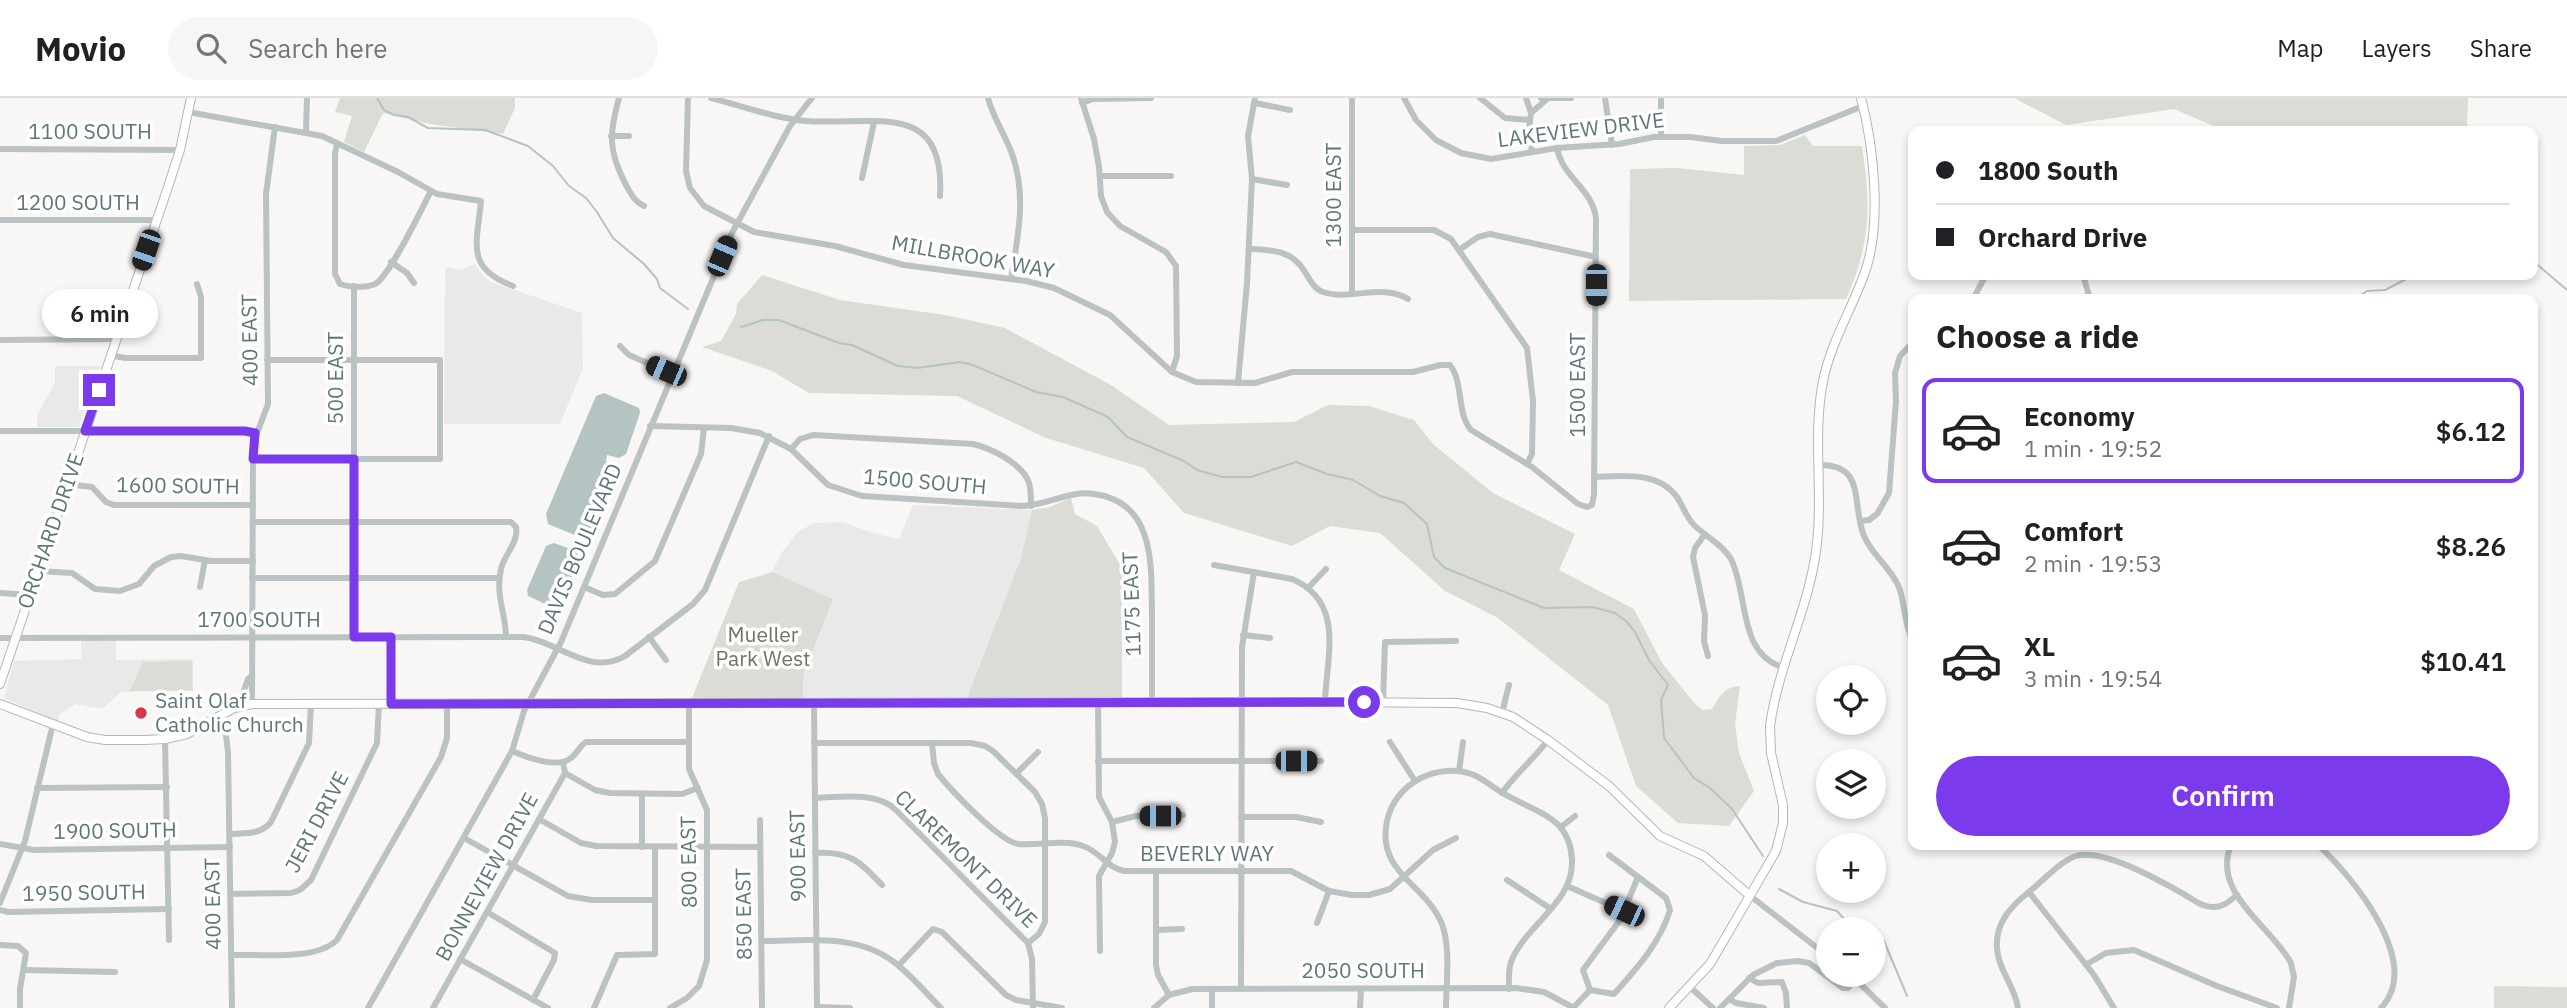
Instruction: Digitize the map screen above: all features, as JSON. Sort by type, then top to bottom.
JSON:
[{"type":"main road","name":"ORCHARD DRIVE","points":[[0,684],[180,150],[191,98]]},
{"type":"main road","points":[[1669,1008],[1715,956],[1772,860],[1782,833],[1783,805],[1769,740],[1771,719],[1816,554],[1819,407],[1825,372],[1836,337],[1864,274],[1874,236],[1874,197],[1862,102]]},
{"type":"main road","points":[[0,704],[81,735],[99,739],[165,739],[187,734],[239,705],[252,704],[1467,704],[1502,713],[1527,725],[1609,786],[1660,836],[1704,856],[1749,895]]},
{"type":"street","points":[[306,132],[307,98]]},
{"type":"street","points":[[619,98],[611,136],[613,155],[636,201],[644,205]]},
{"type":"street","name":"MILLBROOK WAY","points":[[688,98],[686,171],[690,188],[700,203],[736,224],[759,234],[835,246],[904,265],[1011,279],[1054,288],[1118,321],[1172,372],[1196,382],[1262,382],[1292,372],[1413,372],[1450,365],[1469,428],[1527,464],[1578,504],[1590,507]]},
{"type":"street","points":[[711,98],[794,119],[905,123],[928,138],[936,150],[940,163],[940,196]]},
{"type":"street","name":"DAVIS BOULEVARD","points":[[368,1008],[512,751],[527,703],[557,649],[736,224],[794,119],[812,98]]},
{"type":"street","points":[[989,98],[994,116],[1009,146],[1020,185],[1021,216],[1011,279]]},
{"type":"street","points":[[1151,98],[1082,100],[1094,139],[1102,200],[1109,216],[1124,229],[1167,252],[1176,266],[1177,356],[1172,372]]},
{"type":"street","name":"1300 EAST","points":[[1352,98],[1352,293]]},
{"type":"street","name":"LAKEVIEW DRIVE","points":[[1404,98],[1410,112],[1424,130],[1441,143],[1473,157],[1491,159],[1558,148],[1612,145],[1661,137],[1776,141],[1862,102]]},
{"type":"street","points":[[1480,98],[1505,118],[1530,117],[1544,99],[1571,98]]},
{"type":"street","points":[[1527,98],[1532,152]]},
{"type":"street","points":[[1605,98],[1612,145]]},
{"type":"street","points":[[1661,98],[1661,137]]},
{"type":"street","points":[[1238,383],[1252,179],[1248,136],[1255,100],[1290,110]]},
{"type":"street","points":[[188,112],[306,132],[337,143],[431,191],[445,196],[481,201],[477,242],[479,263],[488,274],[513,286]]},
{"type":"street","points":[[862,178],[874,122]]},
{"type":"street","name":"400 EAST","points":[[252,704],[253,459],[255,433],[268,404],[266,194],[275,127]]},
{"type":"street","points":[[611,136],[629,136]]},
{"type":"street","points":[[337,143],[335,274],[340,284],[376,284],[431,191]]},
{"type":"street","name":"1500 EAST","points":[[1558,148],[1564,169],[1585,190],[1593,206],[1596,224],[1594,500],[1590,507]]},
{"type":"street","name":"1100 SOUTH","points":[[0,149],[180,150]]},
{"type":"street","points":[[1100,176],[1171,176]]},
{"type":"street","points":[[1252,179],[1287,185]]},
{"type":"street","name":"1200 SOUTH","points":[[0,220],[157,220]]},
{"type":"street","points":[[1352,230],[1434,230],[1448,236],[1459,250],[1527,348],[1533,401],[1532,454],[1527,464]]},
{"type":"street","points":[[1459,250],[1478,237],[1494,234],[1596,257]]},
{"type":"street","points":[[1249,249],[1289,255],[1320,291],[1389,293],[1408,299]]},
{"type":"street","points":[[391,262],[407,273],[414,284]]},
{"type":"street","points":[[110,355],[125,358],[201,358],[201,292],[197,284]]},
{"type":"street","name":"500 EAST","points":[[354,286],[354,637]]},
{"type":"street","points":[[0,340],[116,339]]},
{"type":"street","points":[[620,346],[629,355],[672,374]]},
{"type":"street","points":[[1860,521],[1869,520],[1877,514],[1889,493],[1896,401],[1895,373],[1900,356],[1908,347]]},
{"type":"street","points":[[253,459],[440,459],[440,360],[267,360]]},
{"type":"street","name":"1500 SOUTH","points":[[650,426],[741,429],[769,436],[791,449],[828,485],[862,496],[1031,506],[1047,504],[1072,494],[1090,493],[1111,498],[1128,510]]},
{"type":"street","points":[[583,587],[603,594],[615,594],[655,561],[701,454],[704,428]]},
{"type":"street","points":[[0,431],[255,433]]},
{"type":"street","points":[[791,449],[800,439],[813,435],[973,444],[986,448],[1022,471],[1030,485],[1031,506]]},
{"type":"street","name":"1700 SOUTH","points":[[0,638],[506,637],[529,638],[588,662],[607,663],[621,659],[692,604],[705,590],[769,436]]},
{"type":"street","points":[[1819,465],[1835,466],[1850,477],[1868,544],[1899,587],[1908,630]]},
{"type":"street","points":[[1594,477],[1641,477],[1657,481],[1672,491],[1690,521],[1725,551],[1733,563],[1756,649],[1768,662],[1785,668]]},
{"type":"street","name":"1600 SOUTH","points":[[67,484],[92,487],[106,502],[116,505],[253,505]]},
{"type":"street","name":"1175 EAST","points":[[1128,510],[1143,531],[1151,558],[1152,702]]},
{"type":"street","name":"1600 SOUTH","points":[[253,522],[506,521],[513,524],[517,532],[501,567],[499,578]]},
{"type":"street","points":[[1705,534],[1695,548],[1693,557],[1705,615],[1704,641],[1708,656]]},
{"type":"street","points":[[38,571],[72,573],[95,589],[120,591],[139,584],[154,566],[166,558],[181,556],[205,560],[253,561]]},
{"type":"street","points":[[200,587],[205,560]]},
{"type":"street","points":[[1214,565],[1292,579],[1308,588],[1322,607],[1330,632],[1331,649],[1325,682],[1325,702]]},
{"type":"street","points":[[1308,588],[1326,569]]},
{"type":"street","points":[[1241,989],[1243,635],[1254,572]]},
{"type":"street","points":[[253,578],[499,578],[499,604],[506,637]]},
{"type":"street","points":[[0,593],[30,595]]},
{"type":"street","points":[[1243,635],[1270,638]]},
{"type":"street","points":[[391,637],[391,704]]},
{"type":"street","points":[[649,638],[666,660]]},
{"type":"street","points":[[1383,702],[1385,642],[1455,641]]},
{"type":"street","name":"400 EAST","points":[[239,705],[248,679],[252,676]]},
{"type":"street","points":[[1502,713],[1509,685]]},
{"type":"street","points":[[1098,702],[1099,797],[1112,822],[1115,835],[1114,847],[1099,881],[1100,951]]},
{"type":"street","name":"800 EAST","points":[[670,1008],[695,991],[702,982],[707,965],[706,806],[689,769],[689,703]]},
{"type":"street","name":"900 EAST","points":[[814,703],[817,1008]]},
{"type":"street","points":[[230,834],[256,833],[271,822],[309,743],[311,704]]},
{"type":"street","name":"JERI DRIVE","points":[[231,894],[291,893],[309,882],[377,743],[379,704]]},
{"type":"street","points":[[232,955],[311,953],[329,947],[337,940],[441,757],[447,738],[447,704]]},
{"type":"street","name":"400 EAST","points":[[216,719],[224,730],[228,746],[232,1008]]},
{"type":"street","points":[[0,903],[23,849],[52,724]]},
{"type":"street","points":[[165,739],[170,940]]},
{"type":"street","points":[[1502,793],[1516,773],[1536,757],[1548,740]]},
{"type":"street","points":[[512,751],[535,761],[563,762],[571,758],[586,742],[689,742]]},
{"type":"street","points":[[1390,742],[1415,782]]},
{"type":"street","points":[[1459,771],[1463,742]]},
{"type":"street","points":[[814,743],[971,743],[985,746],[1016,774],[1035,792],[1042,804],[1045,844],[1045,922],[1039,934],[1027,943]]},
{"type":"street","name":"BEVERLY WAY","points":[[932,743],[938,774],[998,834],[1016,844],[1085,847],[1106,863],[1124,871],[1291,871],[1329,891],[1352,895],[1376,894],[1390,889],[1433,850],[1456,838]]},
{"type":"street","points":[[1016,774],[1038,752]]},
{"type":"street","points":[[1098,761],[1321,761]]},
{"type":"street","points":[[563,762],[565,773],[603,792],[685,794],[698,788]]},
{"type":"street","points":[[1446,1008],[1446,945],[1443,926],[1434,910],[1389,856],[1386,842],[1386,825],[1394,802],[1415,782],[1436,772],[1459,771],[1481,779],[1502,793],[1547,814],[1561,827],[1569,843],[1572,871],[1567,886],[1512,960],[1509,989]]},
{"type":"street","name":"BONNEVIEW DRIVE","points":[[436,1007],[460,959],[565,773]]},
{"type":"street","points":[[37,788],[167,787]]},
{"type":"street","points":[[642,794],[642,847]]},
{"type":"street","name":"CLAREMONT DRIVE","points":[[815,798],[873,798],[888,803],[1027,943],[1032,959],[1033,1005]]},
{"type":"street","points":[[1112,822],[1136,816],[1183,816]]},
{"type":"street","points":[[1561,827],[1575,816]]},
{"type":"street","points":[[1241,817],[1296,817],[1321,822]]},
{"type":"street","points":[[539,819],[588,845],[761,847]]},
{"type":"street","name":"850 EAST","points":[[760,820],[762,1008]]},
{"type":"street","points":[[464,838],[560,892],[576,898],[655,900]]},
{"type":"street","name":"1900 SOUTH","points":[[0,844],[23,849],[230,847]]},
{"type":"street","points":[[594,1008],[617,956],[655,954],[655,847]]},
{"type":"street","points":[[2230,850],[2226,869],[2237,895],[2291,963],[2294,977],[2289,1008]]},
{"type":"street","points":[[2323,850],[2359,891],[2384,935],[2396,974],[2393,990],[2381,1008]]},
{"type":"street","points":[[815,853],[835,853],[851,857],[882,885]]},
{"type":"street","points":[[2018,1008],[2014,991],[1998,959],[1997,939],[2007,912],[2072,858],[2092,854],[2151,877],[2207,906],[2219,906],[2237,895]]},
{"type":"street","points":[[1590,990],[1614,994],[1637,969],[1656,942],[1670,907],[1666,898],[1609,855]]},
{"type":"street","points":[[1154,1008],[1169,995],[1157,970],[1156,872]]},
{"type":"street","points":[[1590,990],[1583,970],[1624,911],[1638,877]]},
{"type":"street","points":[[1507,880],[1550,909]]},
{"type":"street","points":[[1567,886],[1624,911]]},
{"type":"street","points":[[1317,923],[1329,891]]},
{"type":"street","points":[[2029,892],[2087,964],[2114,1008]]},
{"type":"street","points":[[1749,895],[1816,947]]},
{"type":"street","name":"1950 SOUTH","points":[[0,910],[169,909]]},
{"type":"street","points":[[487,912],[555,953],[533,1000]]},
{"type":"street","points":[[899,965],[936,929],[1001,992],[1033,1005],[1062,1008]]},
{"type":"street","points":[[1156,930],[1182,929]]},
{"type":"street","points":[[762,941],[838,941],[862,945],[885,955],[899,965],[936,1006]]},
{"type":"street","points":[[0,945],[23,948],[27,956],[20,989],[20,1008]]},
{"type":"street","points":[[2087,964],[2106,953],[2134,950],[2217,986],[2277,1008]]},
{"type":"street","points":[[460,959],[548,1008]]},
{"type":"street","points":[[1720,1008],[1749,978],[1771,965],[1802,961],[1816,967]]},
{"type":"street","points":[[24,970],[116,972]]},
{"type":"street","points":[[1749,978],[1760,983],[1782,982],[1787,1008]]},
{"type":"street","points":[[1690,987],[1713,1008]]},
{"type":"street","points":[[1864,987],[1885,1008]]},
{"type":"street","name":"2050 SOUTH","points":[[1169,995],[1188,989],[1509,989],[1544,992],[1573,1008]]},
{"type":"street","points":[[1212,989],[1212,1008]]},
{"type":"street","points":[[1360,1008],[1361,989]]},
{"type":"street","points":[[1573,1008],[1590,990]]},
{"type":"street","points":[[1729,999],[1764,1008]]},
{"type":"street","points":[[817,1008],[850,1008]]},
{"type":"shaded area","points":[[475,264],[491,282],[582,313],[583,368],[560,424],[444,424],[445,267],[460,270]]},
{"type":"shaded area","points":[[55,366],[101,366],[79,427],[37,427],[37,415],[55,383]]},
{"type":"shaded area","points":[[604,393],[639,408],[640,413],[626,454],[619,458],[607,455],[606,461],[615,472],[592,533],[584,539],[548,524],[546,514],[596,396]]},
{"type":"shaded area","points":[[913,505],[1032,510],[1021,558],[967,698],[803,698],[803,676],[833,599],[772,572],[780,555],[797,533],[813,523],[844,522],[872,533],[899,539]]},
{"type":"shaded area","points":[[554,543],[576,551],[579,557],[562,604],[554,608],[528,596],[527,590],[546,546]]},
{"type":"shaded area","points":[[81,640],[116,640],[116,660],[193,659],[193,691],[121,692],[102,709],[75,704],[59,715],[58,721],[4,698],[14,661],[81,659]]},
{"type":"green space","points":[[340,98],[515,98],[515,108],[503,134],[430,124],[383,113],[364,152],[344,142],[352,116],[335,112]]},
{"type":"green space","points":[[2014,98],[2468,98],[2467,126],[2213,126],[2174,109],[2066,125]]},
{"type":"green space","points":[[1805,135],[1813,146],[1862,146],[1867,187],[1867,224],[1860,260],[1846,299],[1629,301],[1630,169],[1677,168],[1744,175],[1744,146],[1780,145]]},
{"type":"green space","points":[[762,275],[840,300],[945,315],[1005,328],[1111,385],[1169,425],[1294,422],[1328,405],[1369,406],[1414,420],[1433,444],[1493,493],[1575,534],[1559,570],[1634,609],[1662,663],[1696,705],[1703,710],[1712,709],[1726,691],[1740,686],[1735,724],[1739,753],[1754,791],[1729,826],[1678,823],[1636,786],[1608,705],[1498,618],[1445,591],[1380,533],[1330,526],[1292,546],[1184,513],[1144,468],[1046,438],[957,396],[809,393],[772,371],[702,347],[721,341],[736,314],[737,304]]},
{"type":"green space","points":[[1071,498],[1075,514],[1097,526],[1122,568],[1122,697],[967,698],[1021,558],[1032,510],[1050,507]]},
{"type":"green space","name":"Mueller Park West","points":[[772,572],[833,599],[803,676],[803,698],[692,698],[739,582]]},
{"type":"green space","points":[[192,661],[192,690],[130,691],[143,662]]},
{"type":"green space","points":[[2494,986],[2567,987],[2567,1008],[2494,1008]]},
{"type":"waterway","points":[[377,98],[384,110],[408,117],[428,128],[485,130],[528,146],[553,166],[569,186],[586,198],[613,238],[644,264],[657,279],[660,288],[688,309]]},
{"type":"waterway","points":[[2538,265],[2567,290]]},
{"type":"waterway","points":[[2362,294],[2367,291],[2385,290],[2404,280]]},
{"type":"waterway","points":[[741,327],[763,320],[779,320],[839,343],[852,345],[898,366],[917,368],[960,362],[973,365],[1036,392],[1063,397],[1108,417],[1127,437],[1184,461],[1197,470],[1222,477],[1251,477],[1296,462],[1327,474],[1353,480],[1380,496],[1404,503],[1427,524],[1434,557],[1445,568],[1544,608],[1592,607],[1615,613],[1626,621],[1635,632],[1649,660],[1668,685],[1661,700],[1664,738],[1694,778],[1710,788],[1732,809],[1763,856]]},
{"type":"waterway","points":[[1779,889],[1803,902],[1837,911],[1842,917]]},
{"type":"waterway","points":[[1886,946],[1907,996]]},
{"type":"place","name":"Saint Olaf Catholic Church","points":[[141,713]]},
{"type":"route","points":[[99,390],[85,431],[250,431],[255,433],[253,459],[354,459],[354,637],[391,637],[391,704],[1364,702]]}]
